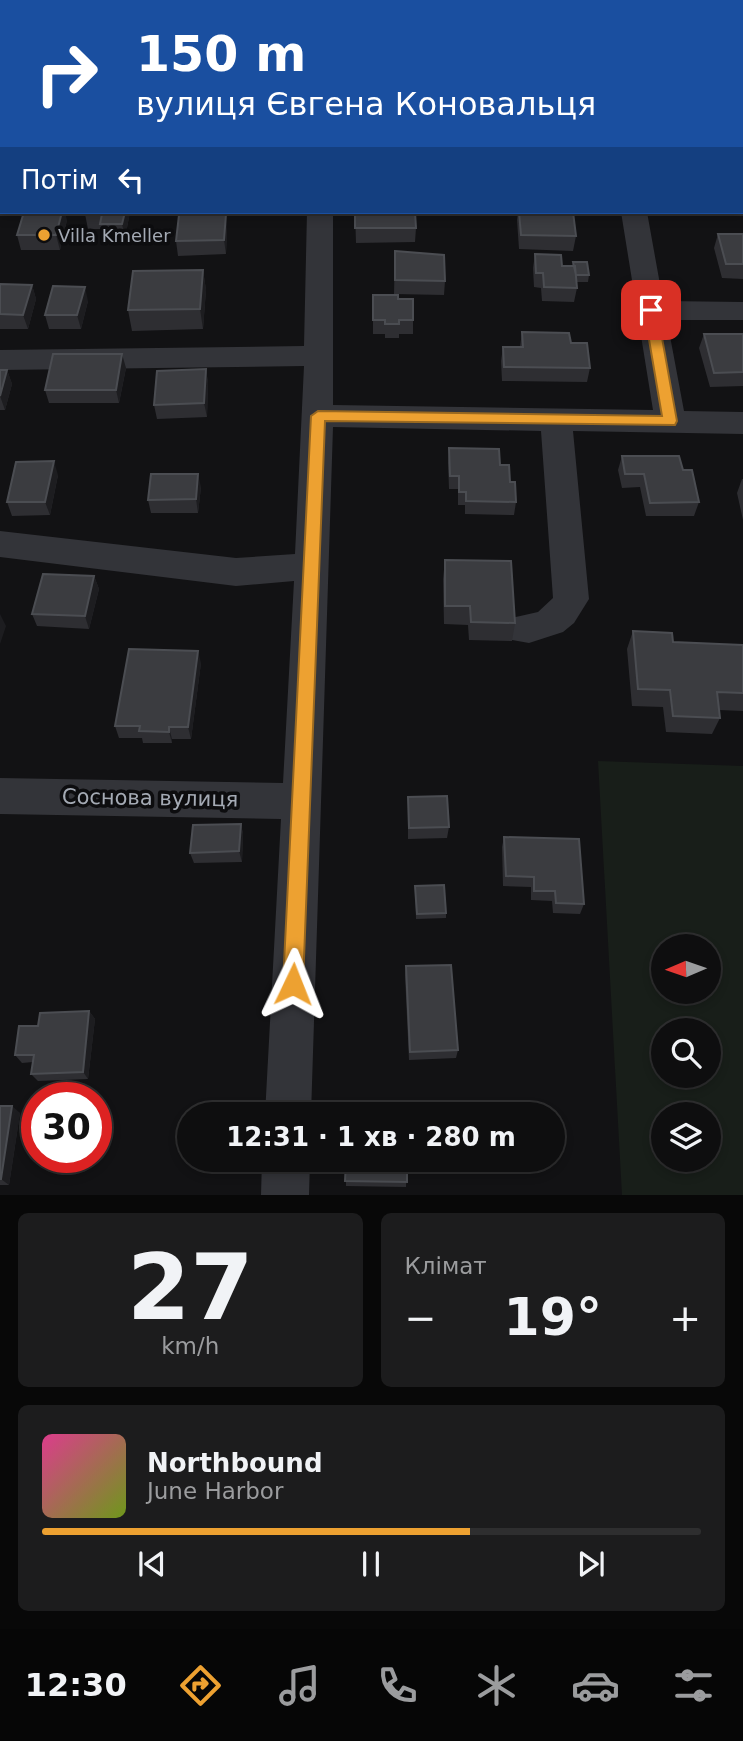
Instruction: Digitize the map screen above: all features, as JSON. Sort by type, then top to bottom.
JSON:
[{"type":"street","points":[[289,1102],[318,416],[320,214]]},
{"type":"street","points":[[634,214],[670,421]]},
{"type":"street","points":[[651,310],[743,311]]},
{"type":"street","points":[[0,360],[319,356]]},
{"type":"street","points":[[318,416],[743,423]]},
{"type":"street","points":[[520,629],[548,624],[566,609],[571,599],[556,419]]},
{"type":"street","points":[[0,544],[236,572],[312,566]]},
{"type":"street","name":"Соснова вулиця","points":[[0,796],[301,801]]},
{"type":"street","points":[[285,1195],[286,1172]]},
{"type":"shaded area","points":[[598,761],[743,766],[743,1195],[622,1195]]},
{"type":"building","points":[[23,214],[61,214],[56,235],[17,235]]},
{"type":"building","points":[[102,214],[124,214],[122,224],[100,224]]},
{"type":"building","points":[[226,214],[224,240],[176,241],[179,215]]},
{"type":"building","points":[[355,214],[415,214],[416,228],[355,228]]},
{"type":"building","points":[[519,214],[573,214],[576,236],[521,235]]},
{"type":"building","points":[[718,234],[743,234],[743,264],[726,264]]},
{"type":"building","points":[[395,251],[444,255],[445,281],[395,280]]},
{"type":"building","points":[[535,254],[561,255],[562,266],[575,266],[577,288],[544,287],[543,273],[536,273]]},
{"type":"building","points":[[573,262],[587,262],[589,275],[576,275]]},
{"type":"building","points":[[203,270],[200,309],[128,310],[133,271]]},
{"type":"building","points":[[0,284],[32,285],[23,315],[0,314]]},
{"type":"building","points":[[53,286],[85,287],[77,315],[45,315]]},
{"type":"building","points":[[373,295],[398,295],[398,299],[413,299],[413,320],[385,324],[385,320],[373,320]]},
{"type":"building","points":[[522,332],[569,333],[571,343],[587,343],[590,368],[504,367],[503,347],[523,347]]},
{"type":"building","points":[[704,334],[743,334],[743,372],[714,373]]},
{"type":"building","points":[[53,354],[122,354],[116,390],[45,390]]},
{"type":"building","points":[[206,369],[204,403],[154,405],[157,371]]},
{"type":"building","points":[[0,370],[7,370],[0,396]]},
{"type":"building","points":[[449,448],[499,449],[500,465],[509,465],[510,482],[515,482],[516,502],[466,501],[466,492],[459,492],[459,476],[450,476]]},
{"type":"building","points":[[622,456],[679,456],[683,470],[692,470],[699,502],[650,503],[644,474],[625,474]]},
{"type":"building","points":[[54,461],[45,502],[7,502],[16,462]]},
{"type":"building","points":[[151,474],[198,474],[196,499],[148,500]]},
{"type":"building","points":[[445,560],[511,561],[515,623],[471,622],[470,606],[445,606]]},
{"type":"building","points":[[43,574],[94,576],[85,616],[32,614]]},
{"type":"building","points":[[633,631],[672,633],[673,642],[743,645],[743,693],[717,692],[720,718],[673,716],[670,690],[638,689]]},
{"type":"building","points":[[129,649],[198,651],[188,727],[169,727],[169,732],[139,731],[140,726],[115,726]]},
{"type":"building","points":[[447,796],[449,827],[409,828],[408,797]]},
{"type":"building","points":[[241,824],[239,851],[190,853],[193,825]]},
{"type":"building","points":[[504,837],[579,839],[584,904],[556,903],[555,891],[534,891],[534,877],[506,876]]},
{"type":"building","points":[[444,885],[446,913],[417,914],[415,886]]},
{"type":"building","points":[[451,965],[458,1050],[410,1052],[406,966]]},
{"type":"building","points":[[89,1011],[83,1072],[31,1074],[34,1055],[15,1055],[19,1026],[38,1026],[40,1013]]},
{"type":"building","points":[[0,1106],[12,1106],[1,1179],[0,1179]]},
{"type":"building","points":[[345,1172],[407,1172],[407,1182],[345,1181]]},
{"type":"place","name":"Villa Kmeller","points":[[44,235]]},
{"type":"route","points":[[293,984],[318,416],[670,421],[651,310]]}]
